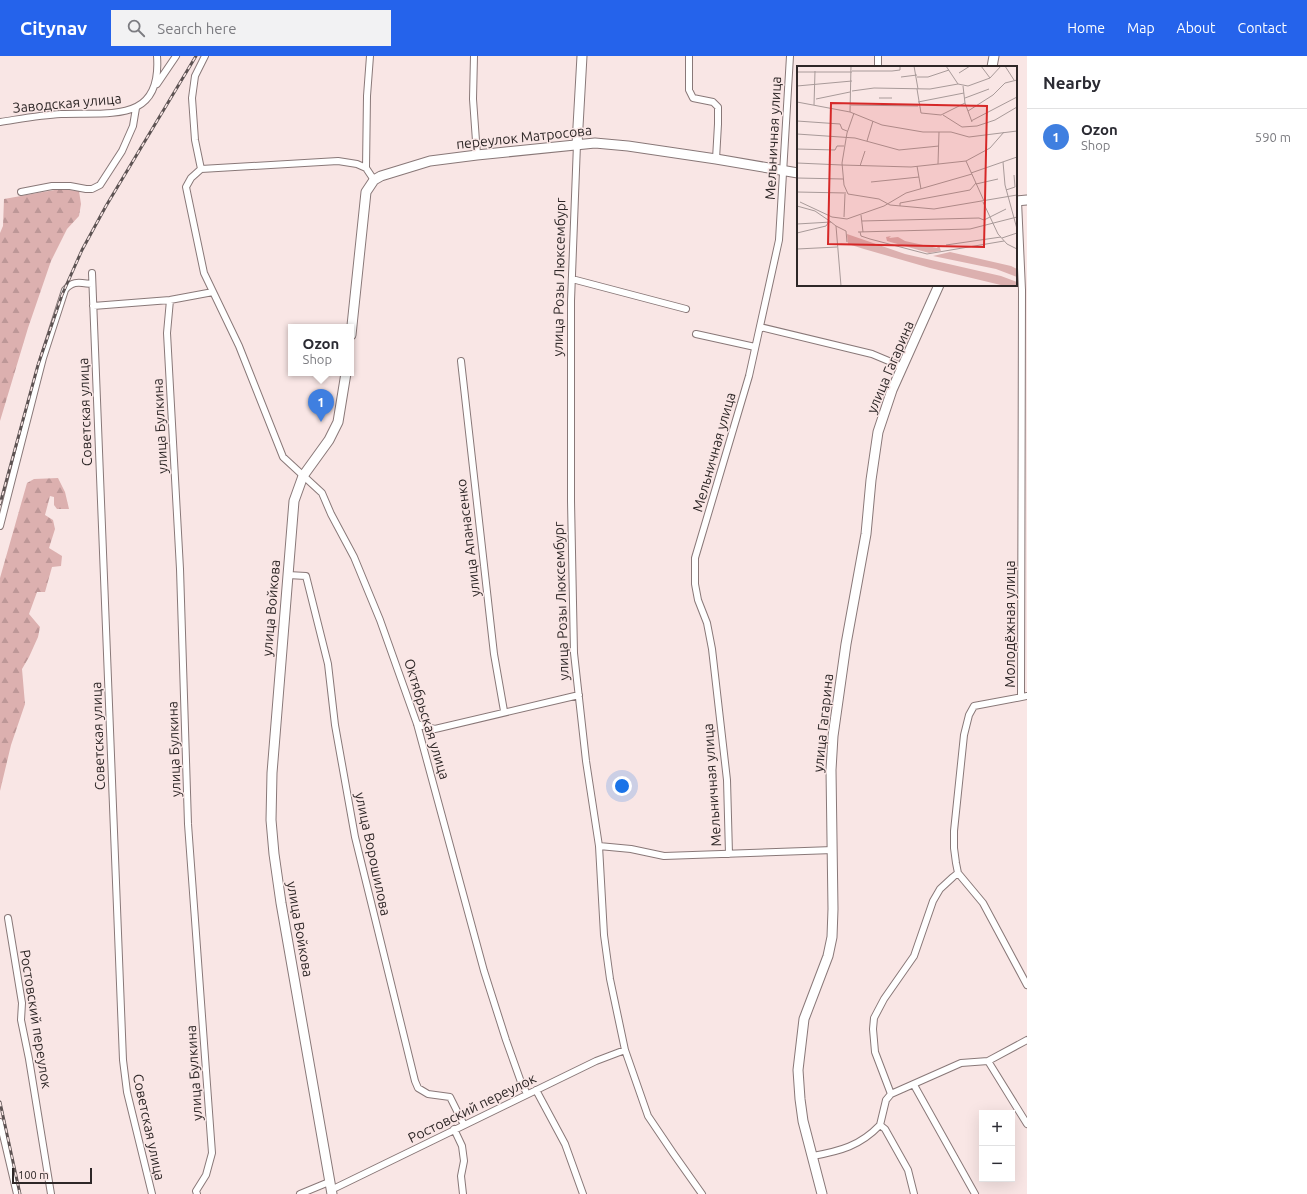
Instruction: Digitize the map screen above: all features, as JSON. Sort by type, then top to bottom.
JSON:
[{"type":"main road","name":"улица Розы Люксембург","points":[[577,144],[582,56]]},
{"type":"main road","points":[[992,66],[994,56]]},
{"type":"main road","name":"переулок Матросова","points":[[374,180],[387,174],[430,161],[477,154],[595,143],[628,146],[797,173]]},
{"type":"main road","points":[[352,324],[366,192],[374,180]]},
{"type":"main road","name":"улица Гагарина","points":[[822,1194],[803,1121],[798,1070],[804,1020],[828,956],[832,937],[833,850],[831,763],[833,736],[846,644],[866,534],[871,480],[878,432],[892,390],[939,286]]},
{"type":"main road","points":[[303,476],[329,440],[338,422],[346,376]]},
{"type":"main road","name":"улица Войкова","points":[[303,476],[294,501],[272,774],[271,820],[281,903],[330,1189]]},
{"type":"street","points":[[155,88],[158,69],[157,56]]},
{"type":"street","name":"Заводская улица","points":[[0,122],[57,114],[106,114],[136,108],[146,100],[176,56]]},
{"type":"street","points":[[201,169],[195,140],[192,98],[195,76],[205,56]]},
{"type":"street","points":[[366,168],[367,96],[370,56]]},
{"type":"street","points":[[474,56],[473,99],[477,154]]},
{"type":"street","points":[[689,56],[689,90],[693,98],[713,102],[718,106],[716,159]]},
{"type":"street","name":"Мельничная улица","points":[[729,854],[727,780],[712,649],[707,623],[698,600],[695,584],[695,558],[749,376],[779,240],[790,56]]},
{"type":"street","name":"Заводская улица","points":[[21,192],[52,186],[70,186],[92,189],[100,186],[122,151],[133,126],[136,108]]},
{"type":"street","name":"улица Розы Люксембург","points":[[577,144],[572,279],[572,525],[574,653],[586,761],[598,846],[604,935],[610,979],[625,1050],[648,1116],[702,1194]]},
{"type":"street","points":[[303,476],[283,457],[239,346],[204,273],[186,187],[191,178],[201,169],[338,161],[357,164],[366,168],[374,180]]},
{"type":"street","name":"Молодёжная улица","points":[[958,873],[954,848],[954,831],[964,735],[969,715],[974,706],[1024,696],[1022,290],[1020,200]]},
{"type":"street","name":"Советская улица","points":[[92,273],[123,1060],[127,1092],[152,1194]]},
{"type":"street","points":[[572,279],[686,309]]},
{"type":"street","points":[[0,526],[43,358],[65,290],[70,284],[92,284]]},
{"type":"street","points":[[93,306],[170,300],[213,292]]},
{"type":"street","name":"улица Булкина","points":[[170,300],[167,333],[180,569],[188,824],[212,1153],[206,1175],[196,1191],[197,1194]]},
{"type":"street","points":[[760,327],[872,354],[903,366]]},
{"type":"street","points":[[696,334],[755,348]]},
{"type":"street","name":"улица Апанасенко","points":[[461,361],[494,654],[504,712]]},
{"type":"street","name":"Октябрьская улица","points":[[303,476],[322,493],[331,514],[354,557],[380,620],[417,724],[484,971],[506,1040],[521,1082],[527,1094]]},
{"type":"street","name":"улица Ворошилова","points":[[288,574],[306,576],[328,664],[335,725],[354,837],[415,1081],[418,1088],[428,1094],[450,1097],[464,1125]]},
{"type":"street","points":[[417,724],[435,728],[579,695]]},
{"type":"street","points":[[598,846],[664,856],[833,850]]},
{"type":"street","points":[[891,1094],[875,1052],[873,1029],[874,1018],[884,1000],[914,956],[933,901],[940,889],[958,873],[983,903],[1027,985]]},
{"type":"street","name":"Ростовский переулок","points":[[8,918],[22,1003],[20,1020],[29,1059],[51,1194]]},
{"type":"street","points":[[813,1156],[854,1146],[872,1134],[880,1125],[886,1100],[891,1094],[961,1063],[988,1061],[1027,1040]]},
{"type":"street","name":"Ростовский переулок","points":[[300,1194],[330,1189],[596,1061],[625,1050]]},
{"type":"street","points":[[988,1061],[1027,1124]]},
{"type":"street","points":[[914,1084],[975,1194]]},
{"type":"street","points":[[536,1090],[565,1144],[583,1194]]},
{"type":"street","points":[[0,1122],[17,1194]]},
{"type":"street","points":[[880,1125],[885,1129],[908,1170],[914,1194]]},
{"type":"street","points":[[454,1129],[462,1146],[464,1161],[461,1176],[464,1194]]},
{"type":"green space","points":[[60,189],[79,191],[81,204],[79,216],[67,229],[51,261],[28,328],[0,421],[0,233],[3,226],[4,199]]},
{"type":"green space","points":[[58,478],[65,492],[69,509],[57,509],[54,505],[54,497],[50,496],[45,515],[53,520],[55,529],[49,548],[62,556],[61,566],[52,567],[45,592],[37,592],[29,614],[40,627],[38,637],[22,669],[25,704],[11,745],[0,791],[0,578],[27,483],[34,479]]},
{"type":"railway","points":[[0,504],[38,365],[62,295],[82,250],[106,206],[196,56]]},
{"type":"railway","points":[[0,1102],[20,1194]]},
{"type":"place","name":"Ozon","points":[[321,422]]}]
